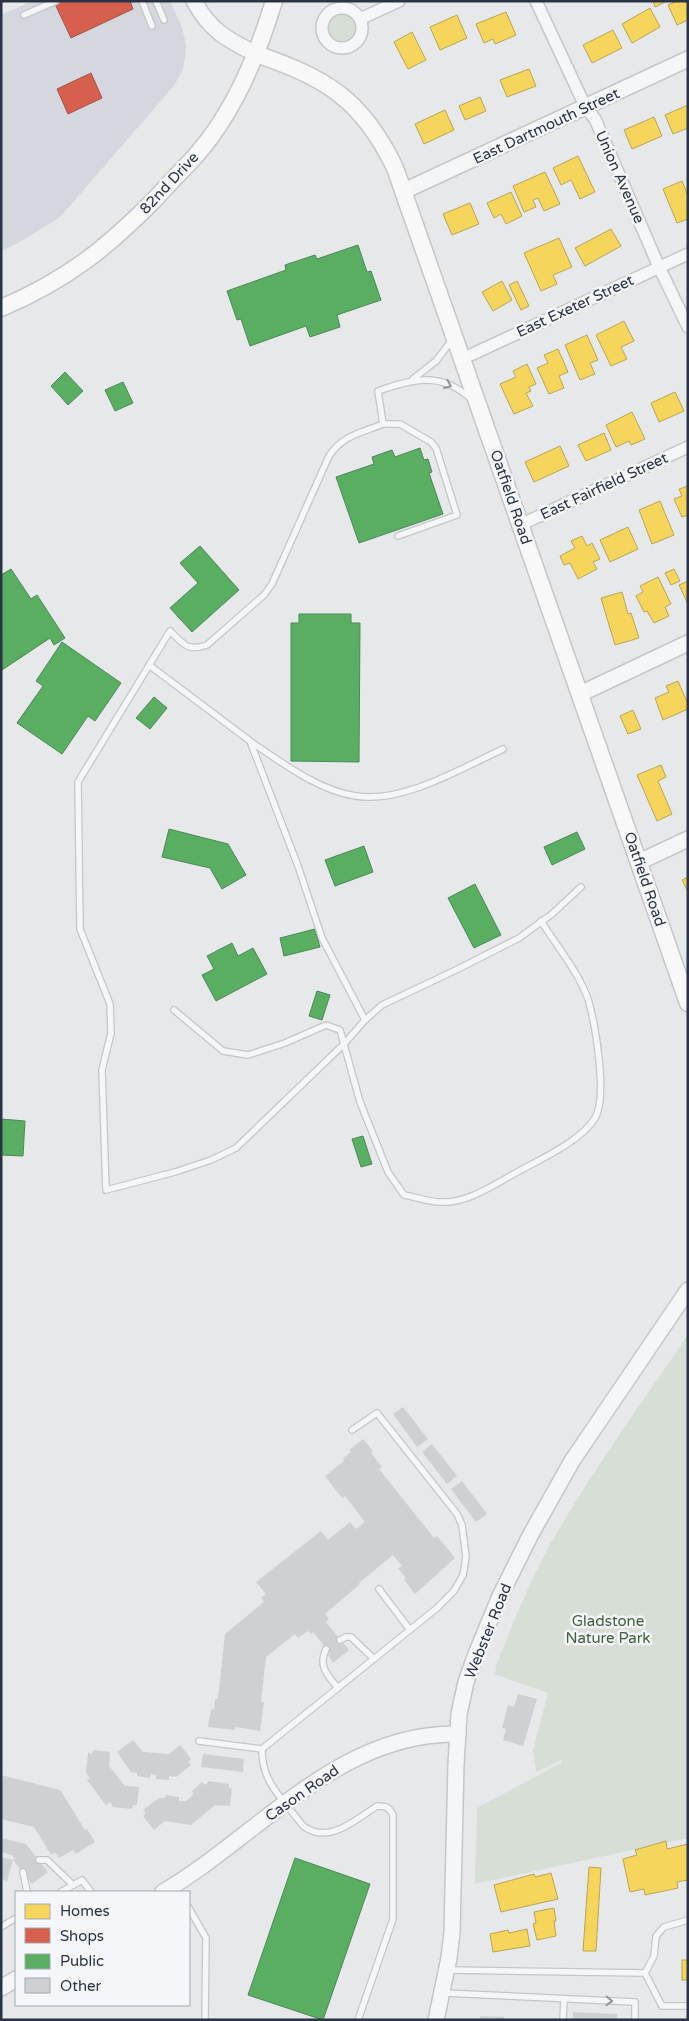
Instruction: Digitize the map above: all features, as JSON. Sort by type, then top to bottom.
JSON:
[{"type":"main road","name":"82nd Drive","points":[[1,308],[69,274],[104,248],[126,228],[199,152],[224,116],[256,54],[274,1]]},
{"type":"main road","name":"Oatfield Road","points":[[256,54],[304,72],[343,96],[361,114],[381,140],[395,168],[688,1003]]},
{"type":"street","points":[[194,1],[202,16],[213,29],[226,39],[256,54]]},
{"type":"street","points":[[360,19],[399,1]]},
{"type":"street","name":"Union Avenue","points":[[536,1],[586,108],[595,119],[688,327]]},
{"type":"street","name":"East Dartmouth Street","points":[[404,191],[688,60]]},
{"type":"street","name":"East Exeter Street","points":[[462,359],[688,254]]},
{"type":"street","name":"East Fairfield Street","points":[[520,525],[688,447]]},
{"type":"street","points":[[580,694],[688,643]]},
{"type":"street","points":[[639,862],[688,838]]},
{"type":"street","name":"Webster Road","points":[[436,2020],[449,1958],[453,1912],[458,1734],[462,1700],[476,1654],[500,1596],[531,1534],[572,1461],[688,1290]]},
{"type":"street","name":"Cason Road","points":[[173,1890],[285,1803],[334,1770],[376,1748],[424,1735],[458,1734]]},
{"type":"street","points":[[1,1988],[15,1980]]},
{"type":"lane","points":[[24,15],[56,1]]},
{"type":"lane","points":[[142,1],[152,26]]},
{"type":"lane","points":[[156,1],[164,20]]},
{"type":"lane","points":[[383,424],[378,391],[411,380],[436,361],[454,337]]},
{"type":"lane","points":[[411,380],[442,381],[469,397],[479,406]]},
{"type":"lane","points":[[398,536],[457,515],[436,448],[431,442],[400,424],[383,424],[344,439],[336,446],[272,584],[264,595],[207,645],[197,648],[188,647],[170,631],[78,782],[80,929],[110,1004],[111,1033],[102,1070],[106,1190],[174,1172],[211,1160],[236,1148],[382,1005],[519,938],[581,887]]},
{"type":"lane","points":[[149,665],[250,741],[290,768],[322,785],[356,796],[388,795],[417,788],[503,748]]},
{"type":"lane","points":[[250,741],[298,866],[322,938],[365,1020]]},
{"type":"lane","points":[[174,1010],[223,1051],[248,1055],[285,1043],[326,1025],[340,1030],[360,1102],[388,1172],[404,1195],[441,1202],[461,1201],[530,1165],[576,1137],[595,1118],[600,1103],[601,1067],[588,999],[577,977],[541,921]]},
{"type":"lane","points":[[199,1741],[262,1749],[410,1630],[454,1591],[463,1575],[466,1557],[462,1525],[457,1514],[377,1413],[352,1430]]},
{"type":"lane","points":[[379,1589],[410,1630]]},
{"type":"lane","points":[[340,1640],[351,1637],[374,1659]]},
{"type":"lane","points":[[326,1649],[322,1657],[322,1664],[325,1673],[338,1688]]},
{"type":"lane","points":[[262,1749],[264,1772],[270,1784],[310,1831],[318,1834],[328,1834],[337,1831],[378,1806],[390,1809],[393,1815],[393,1919],[358,2020]]},
{"type":"lane","points":[[39,1860],[47,1860],[73,1885]]},
{"type":"lane","points":[[23,1872],[27,1891]]},
{"type":"lane","points":[[63,1891],[82,1880],[90,1891]]},
{"type":"lane","points":[[190,1910],[206,1938],[205,2020]]},
{"type":"lane","points":[[1,1927],[15,1919]]},
{"type":"lane","points":[[645,1973],[654,1956],[656,1936],[664,1927],[688,1920]]},
{"type":"lane","points":[[446,1970],[645,1973]]},
{"type":"lane","points":[[645,1973],[662,2006],[688,2006]]},
{"type":"lane","points":[[442,1993],[635,2002],[635,2020]]},
{"type":"lane","points":[[564,1999],[564,2020]]},
{"type":"shaded area","points":[[32,1],[170,1],[182,27],[186,45],[185,58],[182,72],[173,87],[59,218],[1,251],[1,15]]},
{"type":"green space","points":[[342,14],[352,18],[356,28],[352,38],[342,42],[332,38],[328,28],[332,18]]},
{"type":"green space","name":"Gladstone Nature Park","points":[[688,1335],[688,1838],[475,1884],[477,1808],[561,1763],[561,1760],[536,1772],[533,1750],[548,1693],[494,1674],[497,1669],[495,1668],[530,1584],[570,1510]]},
{"type":"building: Homes","points":[[653,1],[667,1],[655,7]]},
{"type":"building: Homes","points":[[677,1],[688,1],[688,20],[677,25],[668,5]]},
{"type":"building: Homes","points":[[650,8],[660,27],[632,43],[622,24]]},
{"type":"building: Homes","points":[[506,12],[516,35],[495,44],[493,39],[484,43],[476,24]]},
{"type":"building: Homes","points":[[457,15],[467,38],[440,50],[430,27]]},
{"type":"building: Homes","points":[[613,30],[622,48],[592,63],[583,45]]},
{"type":"building: Homes","points":[[412,32],[426,60],[408,69],[394,42]]},
{"type":"building: Homes","points":[[529,69],[536,86],[507,97],[500,80]]},
{"type":"building: Homes","points":[[480,97],[486,111],[465,120],[459,106]]},
{"type":"building: Homes","points":[[688,105],[688,128],[673,134],[665,115]]},
{"type":"building: Homes","points":[[445,110],[454,130],[424,144],[415,124]]},
{"type":"building: Homes","points":[[654,117],[662,136],[632,149],[624,130]]},
{"type":"building: Homes","points":[[578,156],[595,192],[580,199],[571,180],[561,185],[553,168]]},
{"type":"building: Homes","points":[[545,172],[560,204],[544,211],[538,198],[533,200],[536,207],[524,212],[513,186]]},
{"type":"building: Homes","points":[[682,181],[688,196],[688,219],[677,223],[663,189]]},
{"type":"building: Homes","points":[[511,192],[522,216],[506,224],[501,214],[494,218],[487,203]]},
{"type":"building: Homes","points":[[470,203],[479,224],[452,235],[443,214]]},
{"type":"building: Homes","points":[[611,229],[621,246],[585,266],[575,248]]},
{"type":"building: Homes","points":[[559,238],[572,267],[553,275],[557,284],[541,291],[524,253]]},
{"type":"building: Homes","points":[[502,281],[512,300],[493,311],[482,292]]},
{"type":"building: Homes","points":[[517,281],[529,306],[521,310],[509,285]]},
{"type":"building: Homes","points":[[624,321],[634,341],[621,347],[627,359],[611,366],[596,335]]},
{"type":"building: Homes","points":[[587,335],[598,360],[590,363],[595,374],[580,380],[565,345]]},
{"type":"building: Homes","points":[[558,349],[568,372],[559,376],[564,388],[549,394],[537,368],[548,363],[544,355]]},
{"type":"building: Homes","points":[[527,364],[536,384],[529,387],[531,391],[526,393],[533,406],[514,414],[500,384],[516,377],[513,371]]},
{"type":"building: Homes","points":[[675,392],[684,411],[659,422],[651,403]]},
{"type":"building: Homes","points":[[632,412],[645,439],[631,445],[629,441],[616,447],[606,425]]},
{"type":"building: Homes","points":[[604,433],[611,450],[586,461],[578,445]]},
{"type":"building: Homes","points":[[560,446],[569,466],[534,482],[525,462]]},
{"type":"building: Homes","points":[[688,486],[688,515],[682,517],[674,499],[682,496],[679,489]]},
{"type":"building: Homes","points":[[660,501],[674,535],[652,544],[639,510]]},
{"type":"building: Homes","points":[[628,527],[638,549],[610,562],[600,540]]},
{"type":"building: Homes","points":[[582,536],[587,546],[592,543],[600,559],[593,562],[597,569],[578,579],[570,563],[564,565],[560,556],[575,548],[571,541]]},
{"type":"building: Homes","points":[[674,569],[680,581],[671,585],[665,573]]},
{"type":"building: Homes","points":[[658,577],[671,604],[665,607],[669,616],[654,623],[647,611],[644,612],[636,596],[643,592],[640,586]]},
{"type":"building: Homes","points":[[688,581],[688,604],[679,585]]},
{"type":"building: Homes","points":[[622,592],[628,614],[631,613],[639,638],[615,645],[601,598]]},
{"type":"building: Homes","points":[[678,681],[688,704],[688,709],[663,720],[655,698],[669,692],[666,686]]},
{"type":"building: Homes","points":[[633,710],[641,729],[628,734],[620,716]]},
{"type":"building: Homes","points":[[661,765],[666,777],[658,781],[672,814],[657,821],[637,775]]},
{"type":"building: Homes","points":[[688,877],[688,891],[682,880]]},
{"type":"building: Homes","points":[[666,1841],[667,1849],[688,1844],[688,1880],[677,1882],[678,1888],[645,1895],[644,1889],[630,1892],[623,1859],[637,1855],[635,1850]]},
{"type":"building: Homes","points":[[589,1867],[601,1868],[596,1951],[583,1951]]},
{"type":"building: Homes","points":[[551,1873],[558,1899],[501,1912],[494,1885],[534,1874],[535,1877]]},
{"type":"building: Homes","points":[[554,1908],[556,1936],[537,1940],[533,1924],[536,1923],[534,1912]]},
{"type":"building: Homes","points":[[527,1929],[530,1946],[493,1952],[490,1934],[508,1930],[509,1933]]},
{"type":"building: Homes","points":[[682,1960],[688,1960],[688,1980],[682,1980]]},
{"type":"building: Shops","points":[[62,1],[130,1],[133,9],[71,38],[55,4]]},
{"type":"building: Shops","points":[[91,73],[102,98],[68,114],[57,89]]},
{"type":"building: Public","points":[[358,245],[367,272],[371,271],[381,300],[337,315],[340,327],[310,337],[306,326],[250,346],[241,319],[237,320],[227,291],[286,270],[285,265],[315,255],[317,259]]},
{"type":"building: Public","points":[[65,372],[83,391],[68,405],[51,386]]},
{"type":"building: Public","points":[[123,382],[133,403],[115,411],[105,390]]},
{"type":"building: Public","points":[[420,448],[424,460],[428,459],[432,472],[429,473],[443,514],[359,543],[336,477],[374,464],[372,457],[392,450],[395,457]]},
{"type":"building: Public","points":[[200,546],[239,590],[192,632],[170,608],[198,583],[180,563]]},
{"type":"building: Public","points":[[11,569],[31,599],[37,595],[65,638],[54,645],[50,638],[2,670],[1,575]]},
{"type":"building: Public","points":[[299,614],[351,614],[351,623],[360,623],[359,762],[291,761],[291,623],[299,623]]},
{"type":"building: Public","points":[[62,642],[121,683],[95,721],[88,716],[62,754],[17,723],[43,686],[36,681]]},
{"type":"building: Public","points":[[154,697],[167,708],[150,729],[136,718]]},
{"type":"building: Public","points":[[169,829],[228,844],[246,875],[222,889],[210,868],[162,857]]},
{"type":"building: Public","points":[[577,832],[585,849],[552,865],[544,847]]},
{"type":"building: Public","points":[[364,846],[373,872],[335,886],[325,860]]},
{"type":"building: Public","points":[[475,884],[501,935],[474,948],[448,898]]},
{"type":"building: Public","points":[[315,929],[320,947],[284,956],[280,938]]},
{"type":"building: Public","points":[[232,943],[238,956],[253,948],[267,974],[216,1001],[202,975],[214,969],[207,956]]},
{"type":"building: Public","points":[[317,991],[330,995],[322,1020],[309,1016]]},
{"type":"building: Public","points":[[1,1119],[25,1121],[23,1156],[1,1155]]},
{"type":"building: Public","points":[[363,1136],[372,1164],[361,1167],[352,1139]]},
{"type":"building: Public","points":[[295,1858],[370,1884],[323,2020],[248,1995]]},
{"type":"building: Other","points":[[403,1407],[428,1439],[417,1447],[393,1414]]},
{"type":"building: Other","points":[[363,1439],[373,1451],[371,1453],[382,1467],[379,1469],[434,1538],[437,1536],[455,1558],[415,1594],[404,1580],[406,1578],[398,1568],[402,1566],[393,1555],[325,1614],[329,1619],[326,1622],[349,1650],[333,1663],[328,1655],[330,1653],[313,1632],[311,1634],[308,1631],[298,1638],[295,1634],[266,1657],[261,1702],[264,1702],[260,1731],[235,1727],[235,1730],[208,1727],[211,1709],[214,1710],[215,1699],[218,1699],[225,1634],[264,1602],[261,1598],[266,1594],[256,1582],[321,1531],[328,1540],[350,1522],[356,1529],[365,1522],[345,1496],[342,1498],[325,1476],[344,1461],[343,1458],[351,1452],[349,1450]]},
{"type":"building: Other","points":[[432,1444],[457,1476],[447,1484],[422,1452]]},
{"type":"building: Other","points":[[462,1481],[487,1514],[476,1522],[451,1489]]},
{"type":"building: Other","points":[[518,1694],[537,1699],[523,1746],[503,1740],[506,1729],[502,1728],[508,1705],[514,1707]]},
{"type":"building: Other","points":[[133,1740],[143,1752],[169,1754],[180,1745],[191,1759],[188,1762],[191,1765],[176,1777],[169,1776],[169,1780],[156,1779],[156,1775],[151,1774],[150,1778],[137,1776],[137,1773],[131,1772],[117,1752]]},
{"type":"building: Other","points":[[93,1750],[110,1752],[109,1766],[125,1786],[139,1787],[137,1805],[133,1805],[132,1809],[113,1807],[110,1802],[106,1805],[87,1780],[90,1778],[86,1773],[88,1753],[92,1754]]},
{"type":"building: Other","points":[[203,1754],[244,1759],[243,1772],[201,1767]]},
{"type":"building: Other","points":[[1,1775],[60,1790],[85,1830],[87,1829],[95,1842],[76,1854],[73,1850],[59,1858],[55,1852],[51,1855],[34,1827],[1,1819]]},
{"type":"building: Other","points":[[209,1781],[229,1784],[229,1788],[232,1788],[230,1806],[215,1805],[191,1825],[165,1821],[154,1830],[143,1816],[146,1813],[143,1810],[159,1798],[165,1798],[166,1795],[179,1797],[179,1801],[186,1801],[194,1794],[192,1791],[202,1782],[205,1785]]},
{"type":"building: Other","points":[[1,1838],[26,1844],[48,1872],[32,1884],[13,1860],[15,1859],[12,1855],[1,1852]]},
{"type":"building: Other","points":[[1,1857],[13,1860],[7,1881],[1,1879]]},
{"type":"building: Other","points":[[573,2012],[617,2014],[617,2020],[573,2020]]},
{"type":"building: Other","points":[[480,2016],[504,2017],[504,2020],[480,2020]]}]
